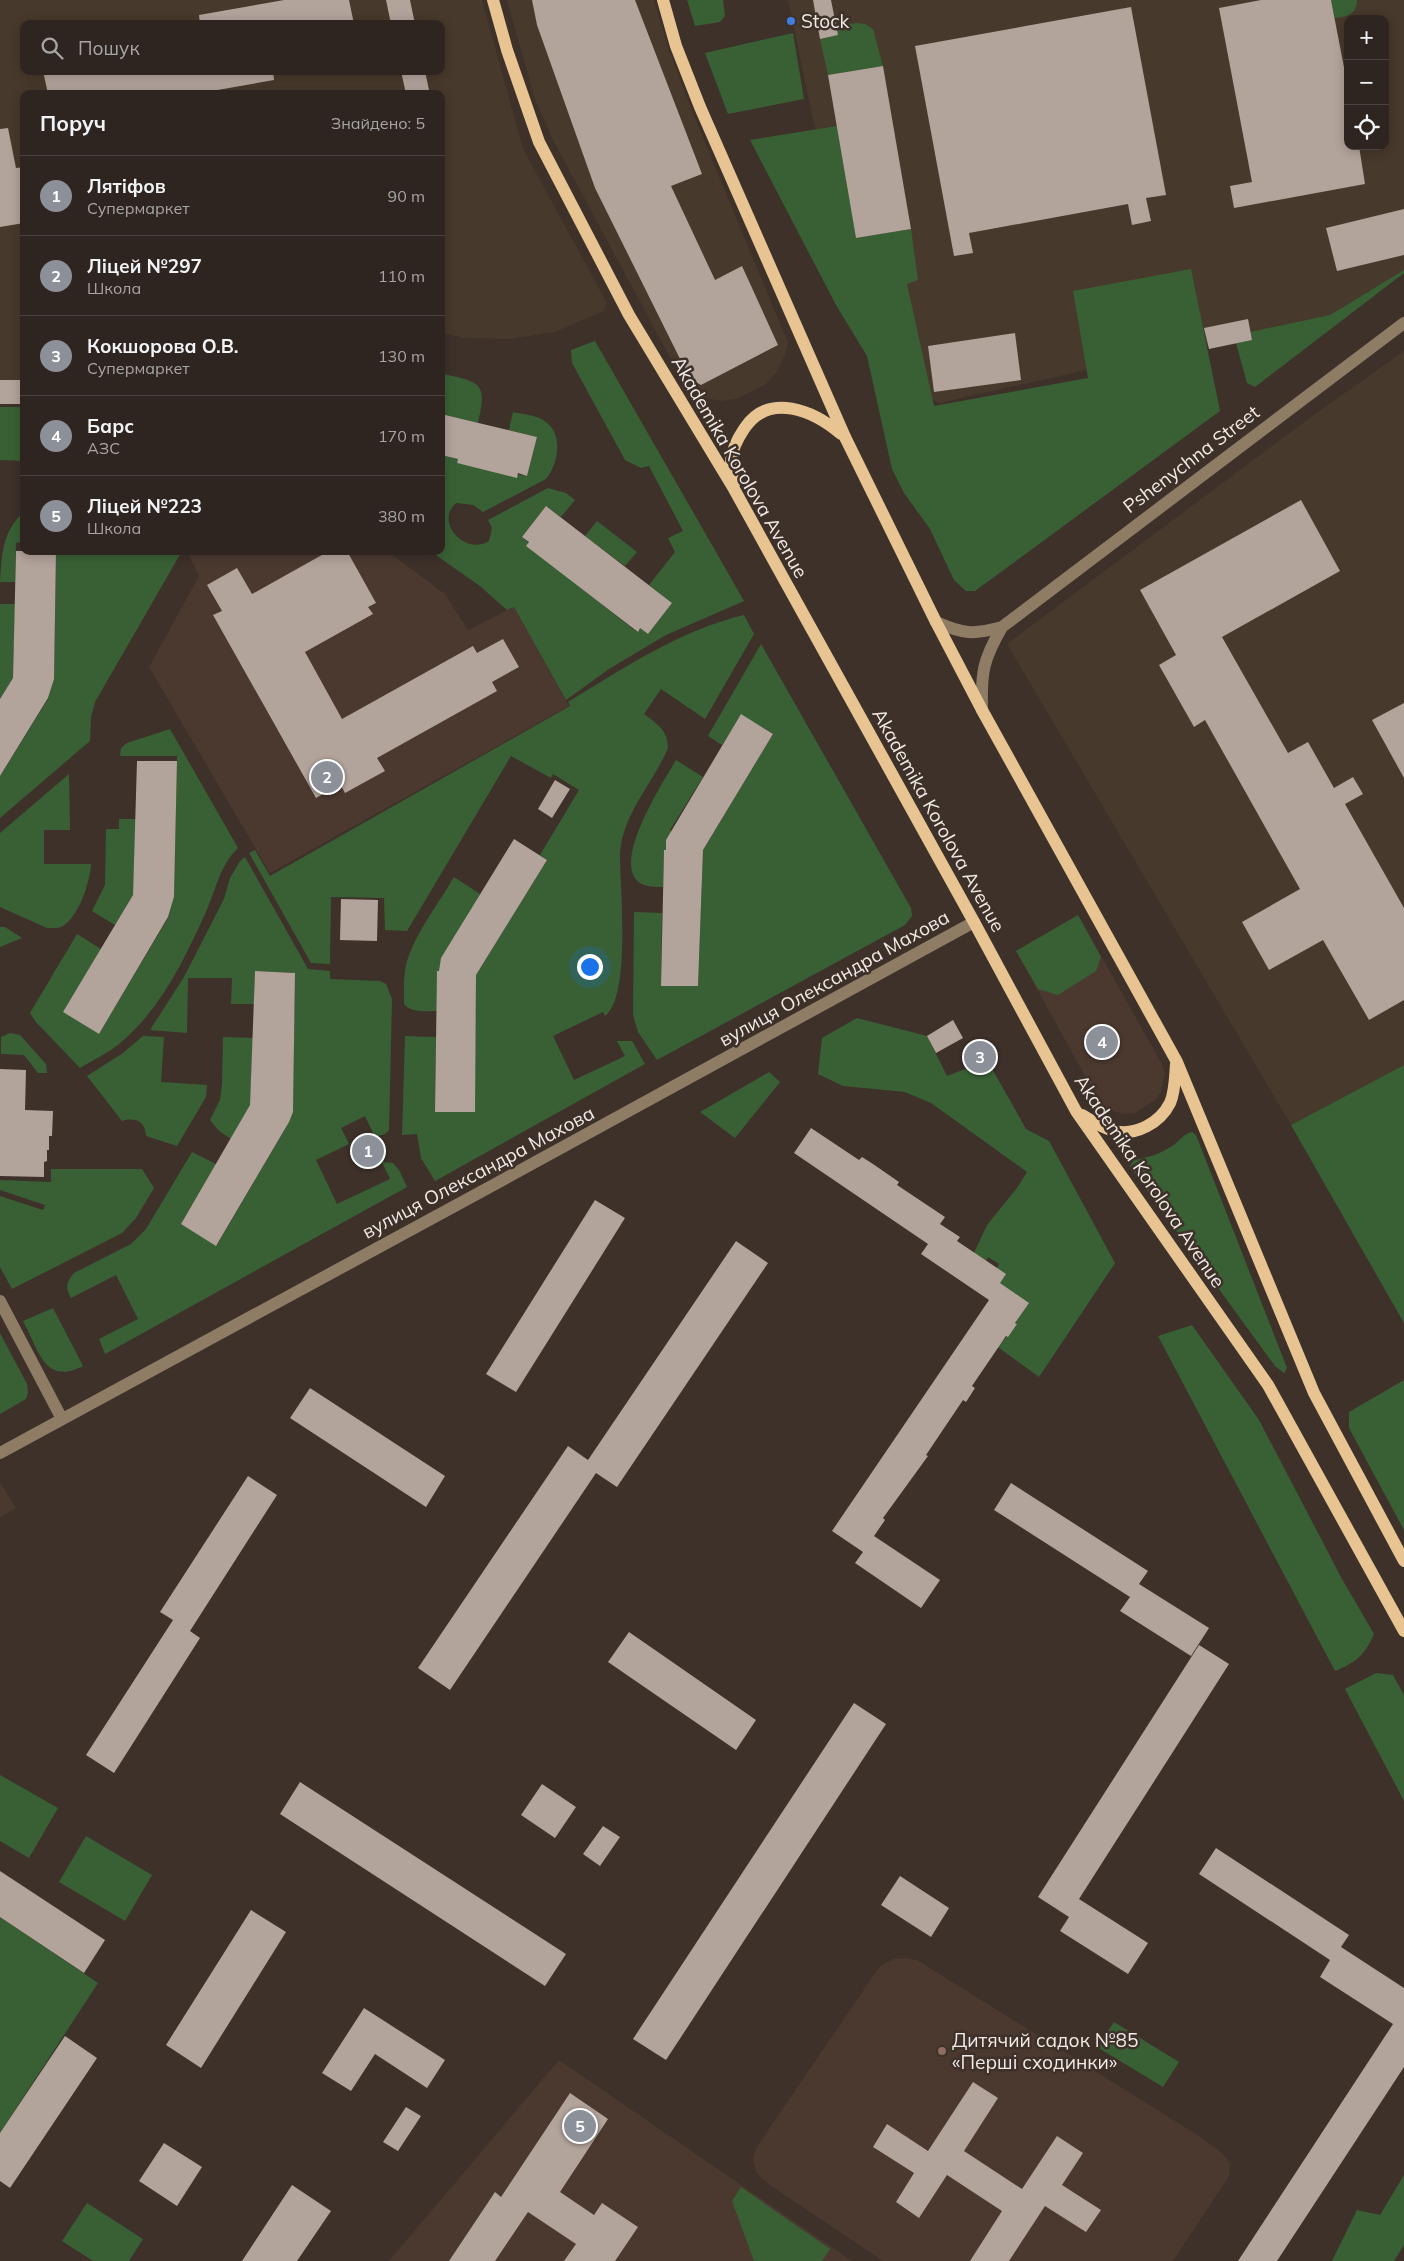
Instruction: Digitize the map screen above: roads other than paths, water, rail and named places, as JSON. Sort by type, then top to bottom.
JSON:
[{"type":"main road","name":"Akademika Korolova Avenue","points":[[493,0],[507,50],[539,142],[629,315],[734,489],[974,922],[1076,1111],[1268,1385],[1404,1631]]},
{"type":"main road","points":[[663,0],[676,46],[700,108],[845,437],[936,622],[982,710],[1176,1062],[1314,1392],[1404,1561]]},
{"type":"main road","points":[[734,489],[731,459],[736,441],[748,423],[767,410],[781,407],[804,411],[824,420],[845,437]]},
{"type":"main road","points":[[1076,1111],[1097,1125],[1114,1132],[1132,1132],[1148,1126],[1160,1117],[1170,1102],[1176,1062]]},
{"type":"street","name":"Pshenychna Street","points":[[936,622],[956,631],[979,634],[1002,627],[1404,323]]},
{"type":"street","name":"Pshenychna Street","points":[[982,710],[981,686],[984,663],[1002,627]]},
{"type":"street","name":"вулиця Олександра Махова","points":[[0,1453],[433,1216],[668,1091],[974,922]]},
{"type":"street","points":[[0,1301],[62,1419]]},
{"type":"place","name":"Stock","points":[[791,21]]},
{"type":"place","name":"Ліцей №297","points":[[327,777]]},
{"type":"place","name":"Барс","points":[[1102,1042]]},
{"type":"place","name":"Кокшорова О.В.","points":[[980,1057]]},
{"type":"place","name":"Лятіфов","points":[[368,1151]]},
{"type":"place","name":"Дитячий садок №85 «Перші сходинки»","points":[[942,2051]]},
{"type":"place","name":"Ліцей №223","points":[[580,2126]]}]
